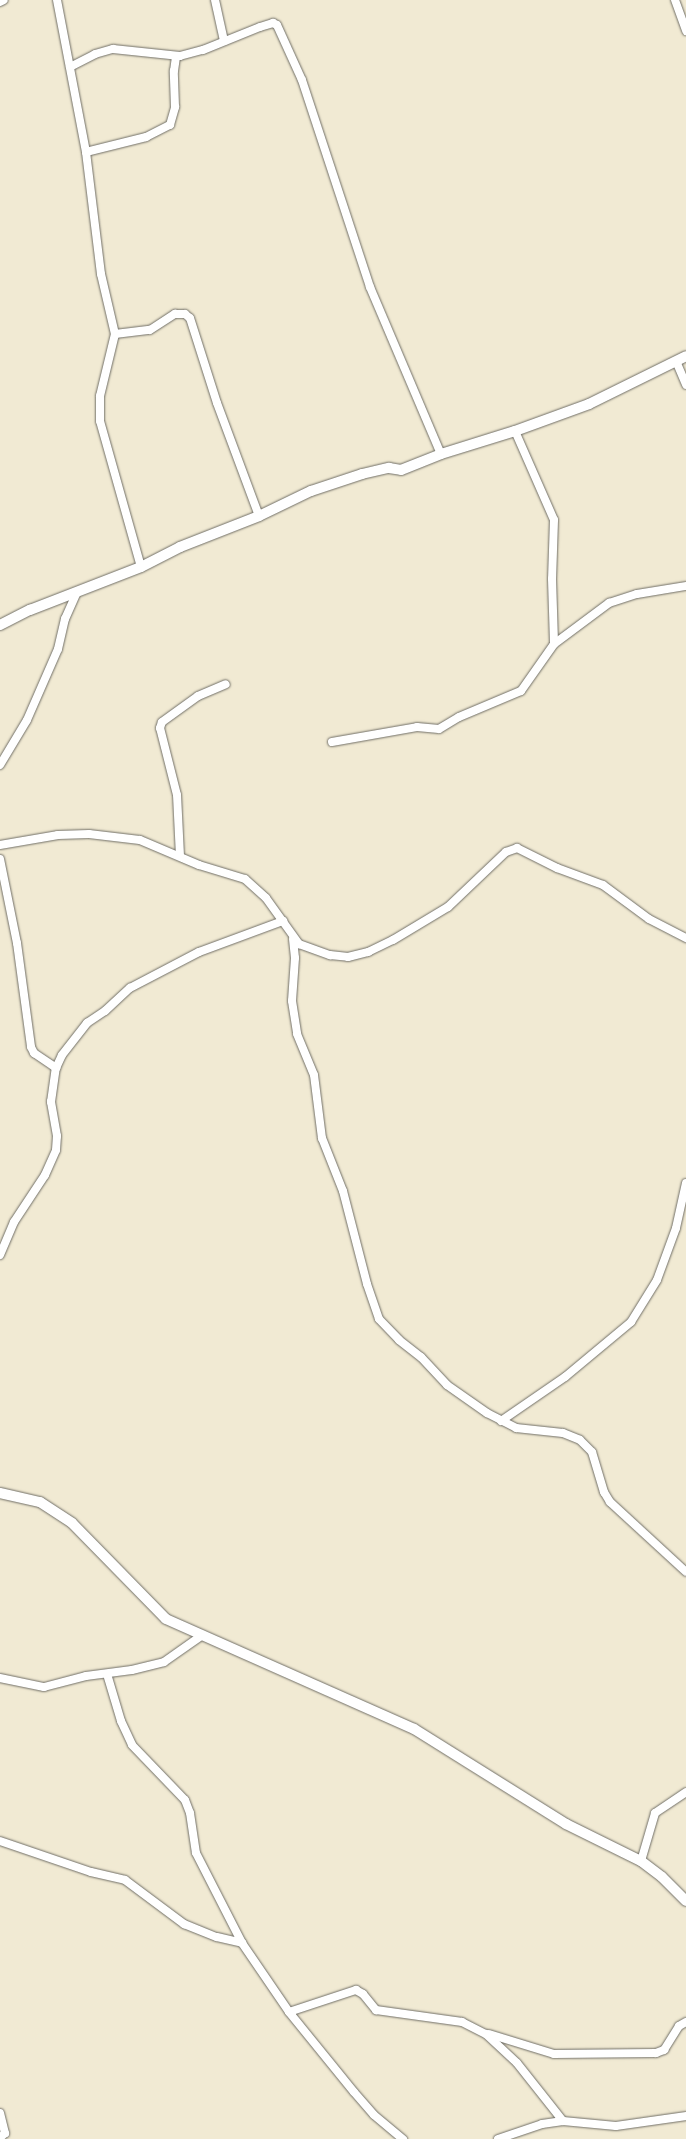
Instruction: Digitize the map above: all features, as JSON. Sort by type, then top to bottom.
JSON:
[{"type":"street","points":[[57,0],[86,152],[101,274],[115,334],[100,396],[100,421],[141,568]]},
{"type":"street","points":[[215,0],[224,41]]},
{"type":"street","points":[[675,0],[686,31]]},
{"type":"street","points":[[86,152],[146,137],[170,125],[175,107],[174,60],[180,56],[270,24],[276,24],[279,27],[308,96],[370,287],[441,454]]},
{"type":"street","points":[[70,67],[95,54],[113,49],[180,56]]},
{"type":"street","points":[[115,334],[150,330],[176,314],[185,314],[190,318],[219,411],[259,516]]},
{"type":"street","points":[[0,625],[77,592],[141,568],[180,547],[259,516],[311,491],[362,474],[389,468],[401,470],[441,454],[515,431],[589,404],[686,356]]},
{"type":"street","points":[[676,361],[686,385]]},
{"type":"street","points":[[515,431],[554,520],[552,593],[554,644]]},
{"type":"street","points":[[332,742],[417,727],[439,729],[459,717],[521,691],[554,644],[615,601],[686,586]]},
{"type":"street","points":[[0,765],[28,720],[58,649],[65,620],[77,592]]},
{"type":"street","points":[[180,856],[177,795],[160,728],[162,722],[198,696],[226,684]]},
{"type":"street","points":[[0,845],[58,835],[96,834],[140,840],[232,874],[253,884],[283,921],[293,939],[295,958],[292,1001],[298,1034],[314,1075],[324,1144],[343,1191],[363,1270],[379,1319],[399,1340],[421,1356],[447,1385],[501,1421],[516,1428],[563,1433],[580,1440],[592,1452],[604,1492],[610,1502],[686,1572]]},
{"type":"street","points":[[293,939],[309,948],[338,957],[368,952],[448,907],[506,852],[517,848],[557,868],[603,885],[650,919],[686,938]]},
{"type":"street","points":[[0,859],[17,943],[31,1046],[34,1053],[56,1068]]},
{"type":"street","points":[[0,1256],[14,1222],[45,1175],[56,1150],[57,1136],[51,1102],[56,1068],[62,1054],[87,1023],[105,1011],[130,988],[212,946],[283,921]]},
{"type":"street","points":[[295,958],[309,948]]},
{"type":"street","points":[[501,1421],[565,1377],[631,1322],[657,1280],[676,1228],[686,1183]]},
{"type":"street","points":[[0,1493],[40,1502],[72,1523],[166,1619],[201,1636],[414,1729],[566,1824],[641,1861],[662,1877],[686,1901]]},
{"type":"street","points":[[0,1678],[44,1687],[86,1676],[107,1674],[164,1662],[201,1636]]},
{"type":"street","points":[[107,1674],[121,1721],[132,1745],[185,1800],[190,1813],[196,1853],[242,1943],[289,2012],[354,2092],[374,2115],[403,2139]]},
{"type":"street","points":[[641,1861],[655,1813],[686,1792]]},
{"type":"street","points":[[0,1841],[91,1872],[125,1880],[184,1924],[217,1938],[242,1943]]},
{"type":"street","points":[[289,2012],[356,1990],[363,1994],[376,2010],[462,2022],[486,2034],[554,2054],[656,2053],[664,2050],[679,2026],[686,2022]]},
{"type":"street","points":[[486,2034],[516,2063],[563,2121]]},
{"type":"street","points":[[0,2113],[5,2133],[0,2138]]},
{"type":"street","points":[[498,2139],[542,2124],[563,2121],[616,2126],[686,2116]]}]
